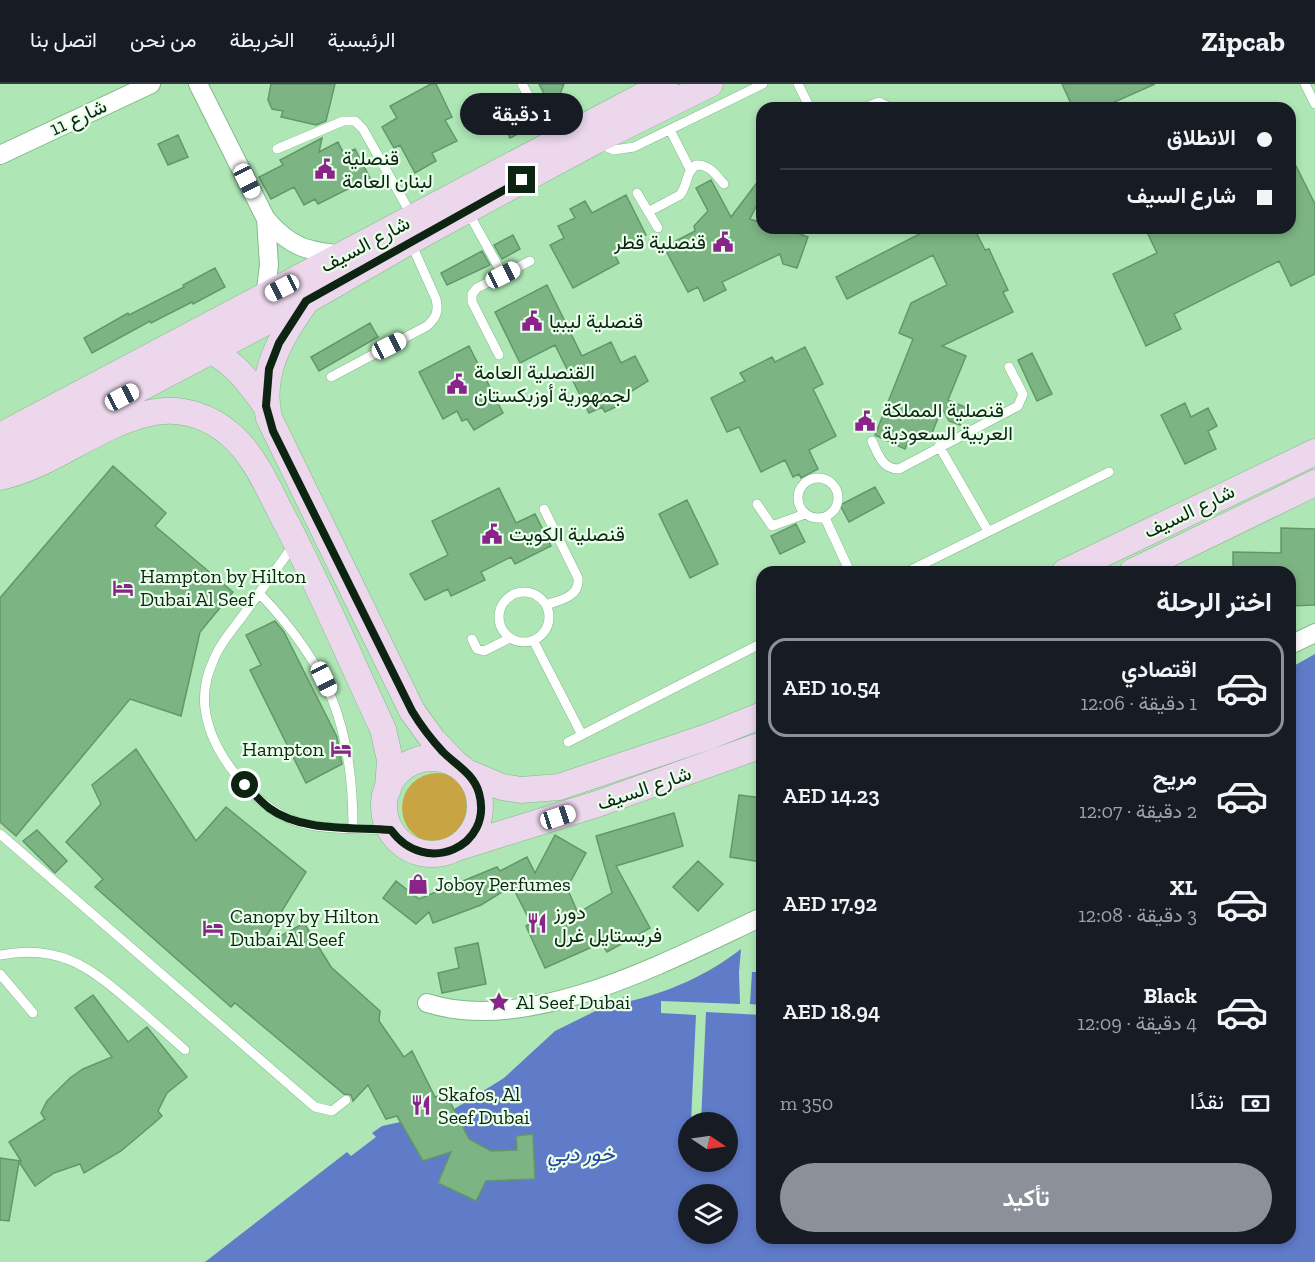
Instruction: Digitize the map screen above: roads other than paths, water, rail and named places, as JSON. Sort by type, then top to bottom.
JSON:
[{"type":"street","name":"شارع 11","points":[[38,136],[71,111],[118,84]]},
{"type":"street","name":"شارع 11","points":[[0,155],[151,84]]},
{"type":"street","points":[[198,84],[266,219],[279,234],[297,247],[344,255]]},
{"type":"street","name":"شارع السيف","points":[[0,462],[306,301],[412,230],[554,143],[685,88]]},
{"type":"street","name":"شارع السيف","points":[[0,436],[344,255],[467,210],[595,141],[685,88]]},
{"type":"street","points":[[265,297],[269,265],[266,219]]},
{"type":"street","name":"شارع السيف","points":[[306,301],[272,358],[266,387],[266,406],[273,431],[412,711],[422,728],[474,782],[481,806],[474,830],[466,841],[456,848]]},
{"type":"street","points":[[178,341],[201,345],[237,369],[266,406]]},
{"type":"street","points":[[0,477],[48,460],[141,415],[156,412],[187,413],[218,425],[232,436],[263,477],[296,541],[388,744],[390,760],[388,789],[384,803],[391,830]]},
{"type":"street","name":"شارع السيف","points":[[1078,566],[1315,452]]},
{"type":"street","name":"شارع السيف","points":[[1144,566],[1315,483]]},
{"type":"street","points":[[1296,642],[1315,633]]},
{"type":"street","name":"شارع السيف","points":[[388,789],[401,769],[423,759],[434,758],[502,787],[540,790],[559,787],[710,736],[756,717]]},
{"type":"street","name":"شارع السيف","points":[[391,830],[398,840],[420,853],[445,853],[597,804],[756,747]]},
{"type":"street","points":[[427,1003],[450,1011],[491,1011],[528,1006],[584,993],[652,969],[756,920]]},
{"type":"lane","points":[[522,84],[554,143]]},
{"type":"lane","points":[[595,141],[614,150],[624,150],[763,84]]},
{"type":"lane","points":[[798,84],[807,102]]},
{"type":"lane","points":[[1305,84],[1315,105]]},
{"type":"lane","points":[[277,149],[343,121],[354,121],[363,129],[412,230],[436,299],[437,314],[427,326],[331,376]]},
{"type":"lane","points":[[670,130],[690,169]]},
{"type":"lane","points":[[648,212],[681,195],[690,169],[696,165],[705,166],[724,184]]},
{"type":"lane","points":[[638,193],[658,228]]},
{"type":"lane","points":[[467,210],[503,275]]},
{"type":"lane","points":[[499,355],[471,297],[474,290],[530,261]]},
{"type":"lane","points":[[872,441],[883,463],[893,469],[899,469],[1021,403],[1023,394],[1009,367]]},
{"type":"lane","points":[[939,446],[988,531]]},
{"type":"lane","points":[[919,566],[1109,471]]},
{"type":"lane","points":[[812,479],[826,479],[832,483],[838,495],[836,509],[825,518],[805,514],[798,502],[801,488],[812,479]]},
{"type":"lane","points":[[757,504],[767,522],[772,526],[805,514]]},
{"type":"lane","points":[[544,509],[579,584],[571,595],[546,605]]},
{"type":"lane","points":[[825,518],[847,566]]},
{"type":"lane","points":[[296,541],[214,657],[206,682],[205,708],[212,732],[237,776],[269,808],[298,822],[391,830]]},
{"type":"lane","points":[[526,592],[534,595],[546,605],[548,622],[540,636],[533,640],[517,641],[510,638],[500,625],[501,609],[505,602],[518,593],[526,592]]},
{"type":"lane","points":[[259,593],[289,624],[302,642],[314,660],[333,699],[346,741],[353,784],[353,828]]},
{"type":"lane","points":[[472,639],[481,651],[510,638]]},
{"type":"lane","points":[[533,640],[582,735]]},
{"type":"lane","points":[[568,742],[756,646]]},
{"type":"lane","points":[[0,834],[315,1107],[332,1110],[346,1100]]},
{"type":"lane","points":[[0,955],[42,952],[64,956],[84,964],[185,1050]]},
{"type":"lane","points":[[0,974],[33,1013]]},
{"type":"water","name":"خور دبي","points":[[1315,654],[1315,1262],[205,1262],[347,1152],[351,1156],[376,1137],[372,1133],[382,1126],[451,1111],[504,1078],[555,1031],[624,997],[626,1002],[657,994],[686,982],[715,967],[741,949],[739,972],[756,972],[756,1244],[1296,1244],[1296,665]]},
{"type":"place","name":"قنصلية لبنان العامة","points":[[325,169]]},
{"type":"place","name":"قنصلية قطر","points":[[723,242]]},
{"type":"place","name":"قنصلية ليبيا","points":[[532,321]]},
{"type":"place","name":"القنصلية العامة لجمهورية أوزبكستان","points":[[457,384]]},
{"type":"place","name":"قنصلية المملكة العربية السعودية","points":[[865,421]]},
{"type":"place","name":"قنصلية الكويت","points":[[492,534]]},
{"type":"place","name":"Hampton by Hilton Dubai Al Seef","points":[[123,588]]},
{"type":"place","name":"Hampton","points":[[341,749]]},
{"type":"place","name":"Joboy Perfumes","points":[[418,884]]},
{"type":"place","name":"دورز فريستايل غرل","points":[[537,923]]},
{"type":"place","name":"Canopy by Hilton Dubai Al Seef","points":[[213,928]]},
{"type":"place","name":"Al Seef Dubai","points":[[499,1002]]},
{"type":"place","name":"Skafos, Al Seef Dubai","points":[[421,1105]]}]
